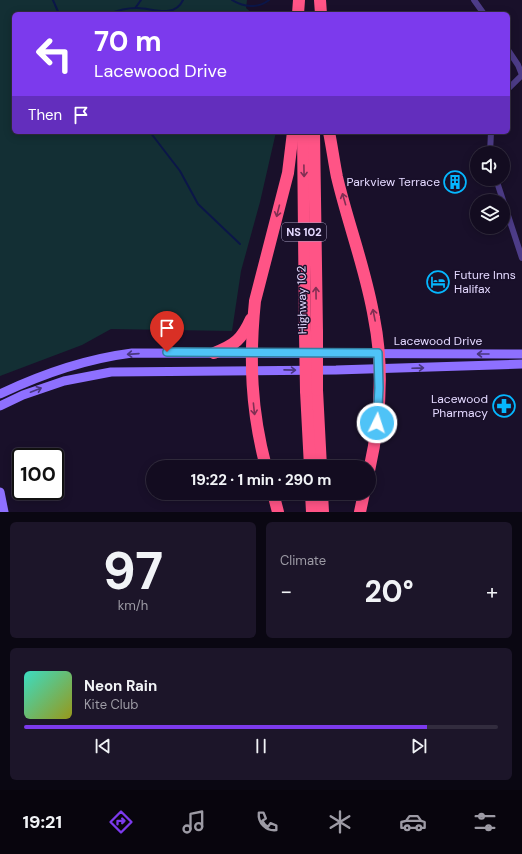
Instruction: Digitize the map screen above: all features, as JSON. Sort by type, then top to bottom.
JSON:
[{"type":"highway","points":[[298,12],[300,0]]},
{"type":"highway","points":[[300,0],[302,12]]},
{"type":"highway","points":[[313,0],[313,12]]},
{"type":"highway","points":[[320,0],[321,12]]},
{"type":"highway","points":[[264,460],[257,433],[251,370],[255,301],[288,173],[293,134]]},
{"type":"highway","name":"Highway 102","points":[[303,134],[311,332]]},
{"type":"highway","name":"Highway 102","points":[[310,460],[314,134]]},
{"type":"highway","points":[[329,134],[337,177],[364,272],[375,318],[379,369],[378,417],[371,460]]},
{"type":"highway","points":[[214,353],[229,347],[236,342],[245,333],[254,314]]},
{"type":"highway","name":"Highway 102","points":[[311,391],[320,460]]},
{"type":"highway","points":[[275,500],[278,512]]},
{"type":"highway","points":[[311,500],[312,512]]},
{"type":"highway","points":[[322,500],[323,512]]},
{"type":"highway","points":[[360,512],[363,500]]},
{"type":"main road","name":"Lacewood Drive","points":[[0,394],[57,370],[110,356],[160,352],[522,354]]},
{"type":"main road","name":"Lacewood Drive","points":[[0,406],[41,388],[90,375],[144,371],[379,369],[522,364]]},
{"type":"main road","points":[[0,492],[4,512]]},
{"type":"street","points":[[474,0],[483,12]]},
{"type":"street","points":[[510,53],[518,65],[522,75],[510,87]]},
{"type":"street","points":[[490,146],[491,134]]},
{"type":"street","points":[[498,186],[522,258]]},
{"type":"green space","points":[[0,0],[247,0],[246,8],[251,12],[12,12],[12,134],[276,134],[260,202],[241,271],[232,331],[111,329],[82,345],[0,376]]},
{"type":"waterway","points":[[53,0],[58,12]]},
{"type":"waterway","points":[[136,7],[141,0]]},
{"type":"waterway","points":[[114,12],[133,8],[168,11],[179,6],[183,0]]},
{"type":"waterway","points":[[232,0],[250,6],[260,5],[269,0]]},
{"type":"waterway","points":[[152,134],[180,171],[198,204],[240,244]]},
{"type":"place","name":"Parkview Terrace","points":[[455,182]]},
{"type":"place","name":"Future Inns Halifax","points":[[438,282]]},
{"type":"place","name":"Lacewood Pharmacy","points":[[504,406]]},
{"type":"route","points":[[167,352],[378,353],[379,411],[377,423]]}]
